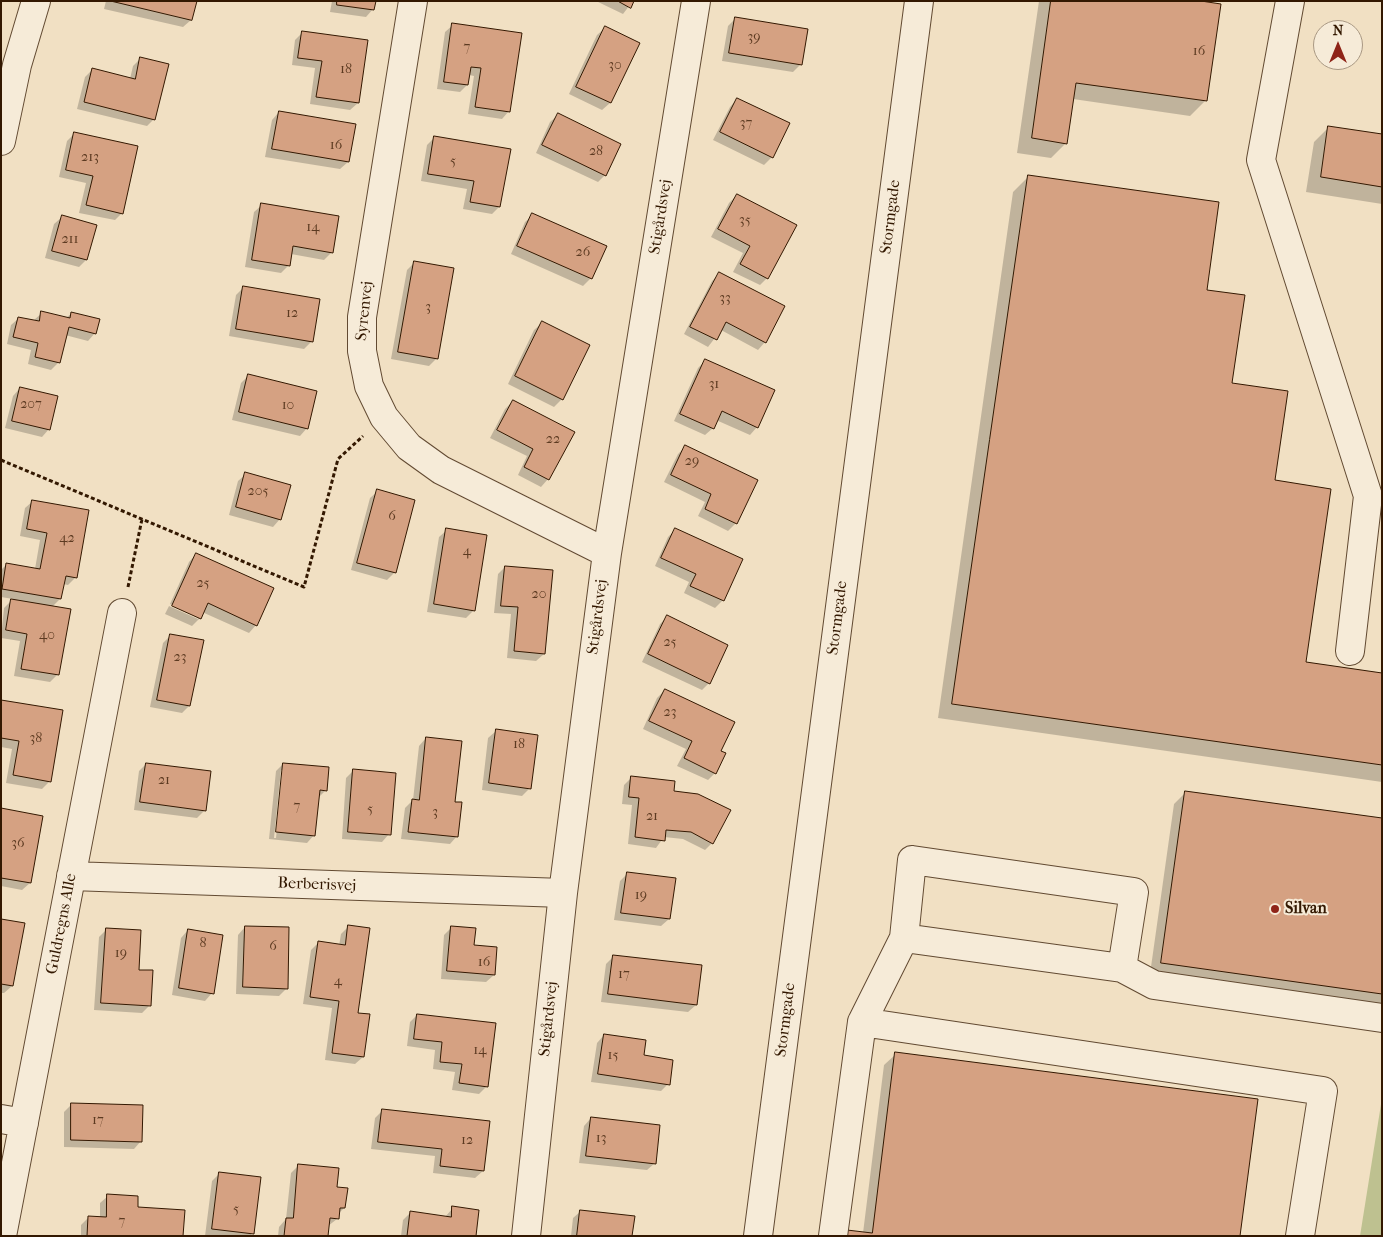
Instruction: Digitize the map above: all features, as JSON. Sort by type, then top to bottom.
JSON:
[{"type":"street","points":[[1,141],[17,65],[36,1]]},
{"type":"street","name":"Syrenvej","points":[[413,1],[362,316],[362,352],[369,386],[384,417],[409,447],[441,470],[606,553]]},
{"type":"street","name":"Stigårdsvej","points":[[526,1236],[563,893],[606,553],[696,1]]},
{"type":"street","name":"Stormgade","points":[[758,1236],[919,1]]},
{"type":"street","points":[[1290,1],[1261,160],[1368,496],[1350,651]]},
{"type":"street","name":"Guldregns Alle","points":[[2,1236],[12,1121],[71,876],[122,613]]},
{"type":"street","points":[[833,1236],[862,1022],[904,938],[912,860],[1134,892],[1122,968]]},
{"type":"street","name":"Berberisvej","points":[[71,876],[563,893]]},
{"type":"street","points":[[904,938],[1122,968],[1154,985],[1382,1018]]},
{"type":"street","points":[[862,1022],[1323,1091],[1300,1236]]},
{"type":"path","points":[[1,460],[304,587],[338,459],[384,417]]},
{"type":"path","points":[[122,613],[142,519]]},
{"type":"green space","points":[[1382,1098],[1382,1236],[1360,1236]]},
{"type":"building","points":[[111,1],[197,1],[192,20]]},
{"type":"building","points":[[337,1],[376,1],[374,10],[337,5]]},
{"type":"building","points":[[618,1],[634,1],[631,8]]},
{"type":"building","points":[[1051,1],[1201,1],[1221,4],[1207,101],[1076,83],[1067,144],[1032,138]]},
{"type":"building","points":[[735,17],[808,29],[802,65],[729,53]]},
{"type":"building","points":[[452,23],[522,33],[510,112],[475,107],[481,68],[471,67],[468,85],[444,82]]},
{"type":"building","points":[[605,26],[640,43],[611,103],[576,87]]},
{"type":"building","points":[[302,31],[368,40],[359,103],[316,97],[322,61],[298,58]]},
{"type":"building","points":[[140,57],[169,64],[155,120],[84,102],[92,68],[135,79]]},
{"type":"building","points":[[737,98],[790,123],[773,158],[720,132]]},
{"type":"building","points":[[279,111],[356,124],[349,162],[272,149]]},
{"type":"building","points":[[558,113],[621,144],[606,176],[542,145]]},
{"type":"building","points":[[1328,126],[1382,134],[1382,187],[1321,177]]},
{"type":"building","points":[[74,132],[138,146],[123,214],[86,205],[93,176],[66,170]]},
{"type":"building","points":[[434,136],[511,149],[500,207],[470,202],[474,181],[428,174]]},
{"type":"building","points":[[1028,175],[1219,202],[1207,290],[1245,295],[1232,383],[1288,391],[1275,480],[1331,489],[1306,662],[1382,673],[1382,765],[952,704]]},
{"type":"building","points":[[737,194],[797,225],[768,279],[740,264],[750,246],[718,229]]},
{"type":"building","points":[[261,203],[339,216],[333,253],[293,246],[290,266],[252,260]]},
{"type":"building","points":[[532,213],[607,246],[592,279],[517,246]]},
{"type":"building","points":[[62,215],[97,225],[87,260],[52,251]]},
{"type":"building","points":[[414,261],[454,268],[438,359],[398,352]]},
{"type":"building","points":[[719,272],[785,306],[766,343],[726,322],[717,340],[690,327]]},
{"type":"building","points":[[243,286],[320,299],[313,342],[236,329]]},
{"type":"building","points":[[41,311],[70,318],[71,312],[100,319],[96,334],[69,327],[60,363],[35,357],[38,343],[13,337],[18,317],[39,321]]},
{"type":"building","points":[[542,321],[590,345],[563,400],[515,376]]},
{"type":"building","points":[[705,359],[775,390],[758,428],[722,411],[714,429],[680,414]]},
{"type":"building","points":[[248,374],[317,391],[308,429],[239,412]]},
{"type":"building","points":[[20,387],[58,396],[50,430],[12,421]]},
{"type":"building","points":[[513,400],[575,432],[549,480],[524,467],[533,449],[497,430]]},
{"type":"building","points":[[685,445],[758,480],[737,524],[705,509],[711,494],[671,475]]},
{"type":"building","points":[[245,472],[291,485],[281,520],[236,507]]},
{"type":"building","points":[[377,489],[415,500],[396,573],[357,563]]},
{"type":"building","points":[[32,500],[89,510],[77,578],[66,576],[61,599],[2,589],[6,563],[40,569],[47,533],[27,529]]},
{"type":"building","points":[[446,528],[487,535],[475,611],[434,604]]},
{"type":"building","points":[[675,528],[743,559],[724,601],[690,586],[696,574],[661,558]]},
{"type":"building","points":[[196,553],[274,588],[257,626],[208,603],[201,619],[172,606]]},
{"type":"building","points":[[505,566],[553,570],[545,654],[514,651],[518,607],[501,606]]},
{"type":"building","points":[[11,599],[71,609],[59,675],[21,669],[27,634],[6,630]]},
{"type":"building","points":[[667,615],[728,645],[710,684],[648,654]]},
{"type":"building","points":[[170,634],[204,640],[190,706],[157,700]]},
{"type":"building","points":[[665,689],[735,722],[721,751],[726,753],[716,774],[684,758],[692,741],[649,721]]},
{"type":"building","points":[[1,700],[63,710],[51,782],[13,775],[19,741],[1,738]]},
{"type":"building","points":[[496,729],[538,735],[531,789],[489,783]]},
{"type":"building","points":[[426,737],[462,741],[455,802],[462,802],[458,837],[408,832],[412,799],[419,800]]},
{"type":"building","points":[[146,763],[211,771],[206,811],[140,802]]},
{"type":"building","points":[[283,763],[329,767],[327,791],[320,790],[315,836],[276,832]]},
{"type":"building","points":[[353,769],[396,773],[391,835],[348,832]]},
{"type":"building","points":[[631,776],[675,781],[674,791],[698,794],[731,810],[713,844],[691,832],[666,830],[665,841],[635,837],[639,798],[629,797]]},
{"type":"building","name":"Silvan","points":[[1185,791],[1382,818],[1382,994],[1161,963]]},
{"type":"building","points":[[1,808],[43,816],[31,883],[1,878]]},
{"type":"building","points":[[627,872],[676,878],[670,919],[621,913]]},
{"type":"building","points":[[1,919],[25,923],[13,986],[1,984]]},
{"type":"building","points":[[348,925],[370,928],[358,1013],[370,1014],[364,1057],[332,1053],[339,1001],[310,997],[318,941],[345,945]]},
{"type":"building","points":[[245,926],[289,927],[288,989],[243,987]]},
{"type":"building","points":[[451,926],[476,928],[474,945],[497,947],[495,975],[447,971]]},
{"type":"building","points":[[106,928],[141,930],[139,970],[153,970],[151,1006],[101,1003]]},
{"type":"building","points":[[188,929],[223,935],[214,994],[179,988]]},
{"type":"building","points":[[613,955],[702,965],[697,1005],[608,994]]},
{"type":"building","points":[[417,1014],[496,1023],[488,1087],[459,1083],[462,1064],[440,1062],[442,1042],[414,1039]]},
{"type":"building","points":[[604,1034],[646,1040],[644,1055],[673,1060],[670,1085],[598,1074]]},
{"type":"building","points":[[895,1052],[1258,1099],[1240,1236],[846,1236],[847,1230],[872,1233]]},
{"type":"building","points":[[71,1103],[143,1105],[142,1142],[71,1140]]},
{"type":"building","points":[[382,1109],[490,1121],[484,1171],[440,1166],[442,1149],[378,1142]]},
{"type":"building","points":[[591,1117],[660,1125],[656,1164],[586,1156]]},
{"type":"building","points":[[298,1164],[339,1168],[337,1187],[348,1188],[345,1208],[340,1208],[339,1219],[330,1218],[328,1236],[284,1236],[286,1218],[293,1218]]},
{"type":"building","points":[[219,1172],[261,1177],[254,1234],[212,1229]]},
{"type":"building","points":[[107,1194],[138,1196],[138,1207],[185,1210],[183,1236],[87,1236],[88,1216],[106,1217]]},
{"type":"building","points":[[452,1206],[479,1210],[476,1236],[407,1236],[410,1211],[451,1217]]},
{"type":"building","points":[[580,1210],[635,1216],[632,1236],[577,1236]]},
{"type":"place","name":"Silvan","points":[[1275,909]]}]
